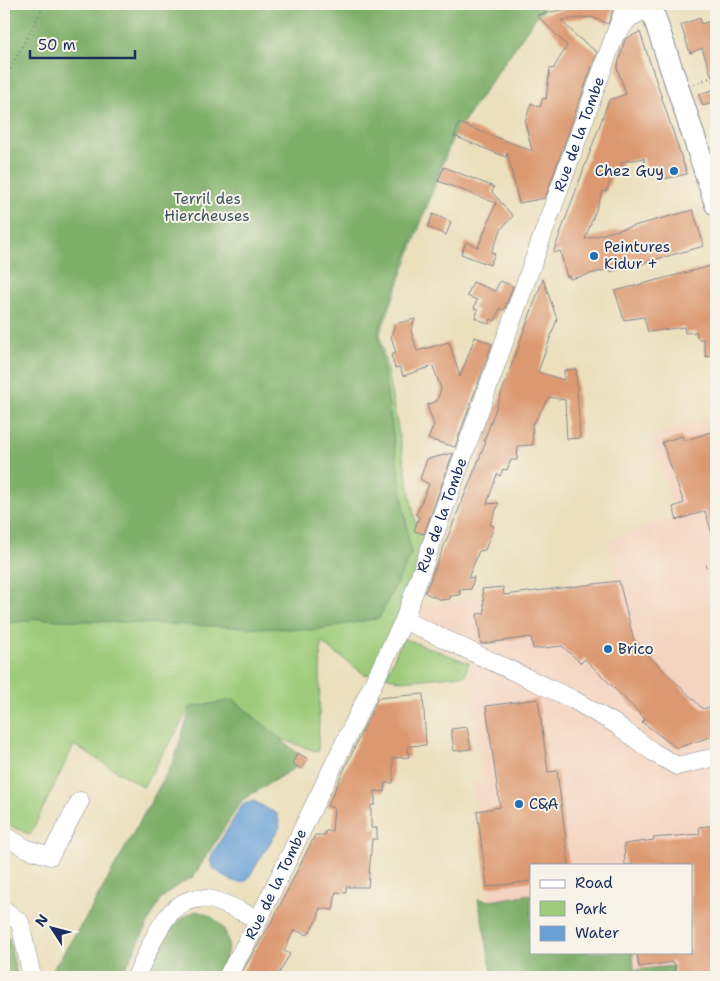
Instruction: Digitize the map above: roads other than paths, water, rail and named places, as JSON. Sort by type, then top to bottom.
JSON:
[{"type":"main road","points":[[650,6],[716,204]]},
{"type":"street","name":"Rue de la Tombe","points":[[227,977],[258,920],[404,620],[626,4]]},
{"type":"street","name":"Rue de la Tombe","points":[[615,36],[629,18],[650,6]]},
{"type":"street","points":[[404,620],[572,699],[617,725],[653,752],[677,766],[716,757]]},
{"type":"street","points":[[4,835],[25,848],[50,856],[80,801]]},
{"type":"street","points":[[136,977],[169,913],[178,904],[208,899],[258,920]]},
{"type":"street","points":[[4,910],[20,922],[32,977]]},
{"type":"water","points":[[254,801],[277,814],[280,827],[247,880],[238,882],[225,877],[213,868],[210,861],[212,854],[243,804]]},
{"type":"place","name":"Chez Guy","points":[[674,171]]},
{"type":"place","name":"Peintures Kidur +","points":[[594,256]]},
{"type":"place","name":"Brico","points":[[608,649]]},
{"type":"place","name":"C&A","points":[[519,804]]},
{"type":"park label","name":"Terril des Hiercheuses","points":[[207,208]]}]
